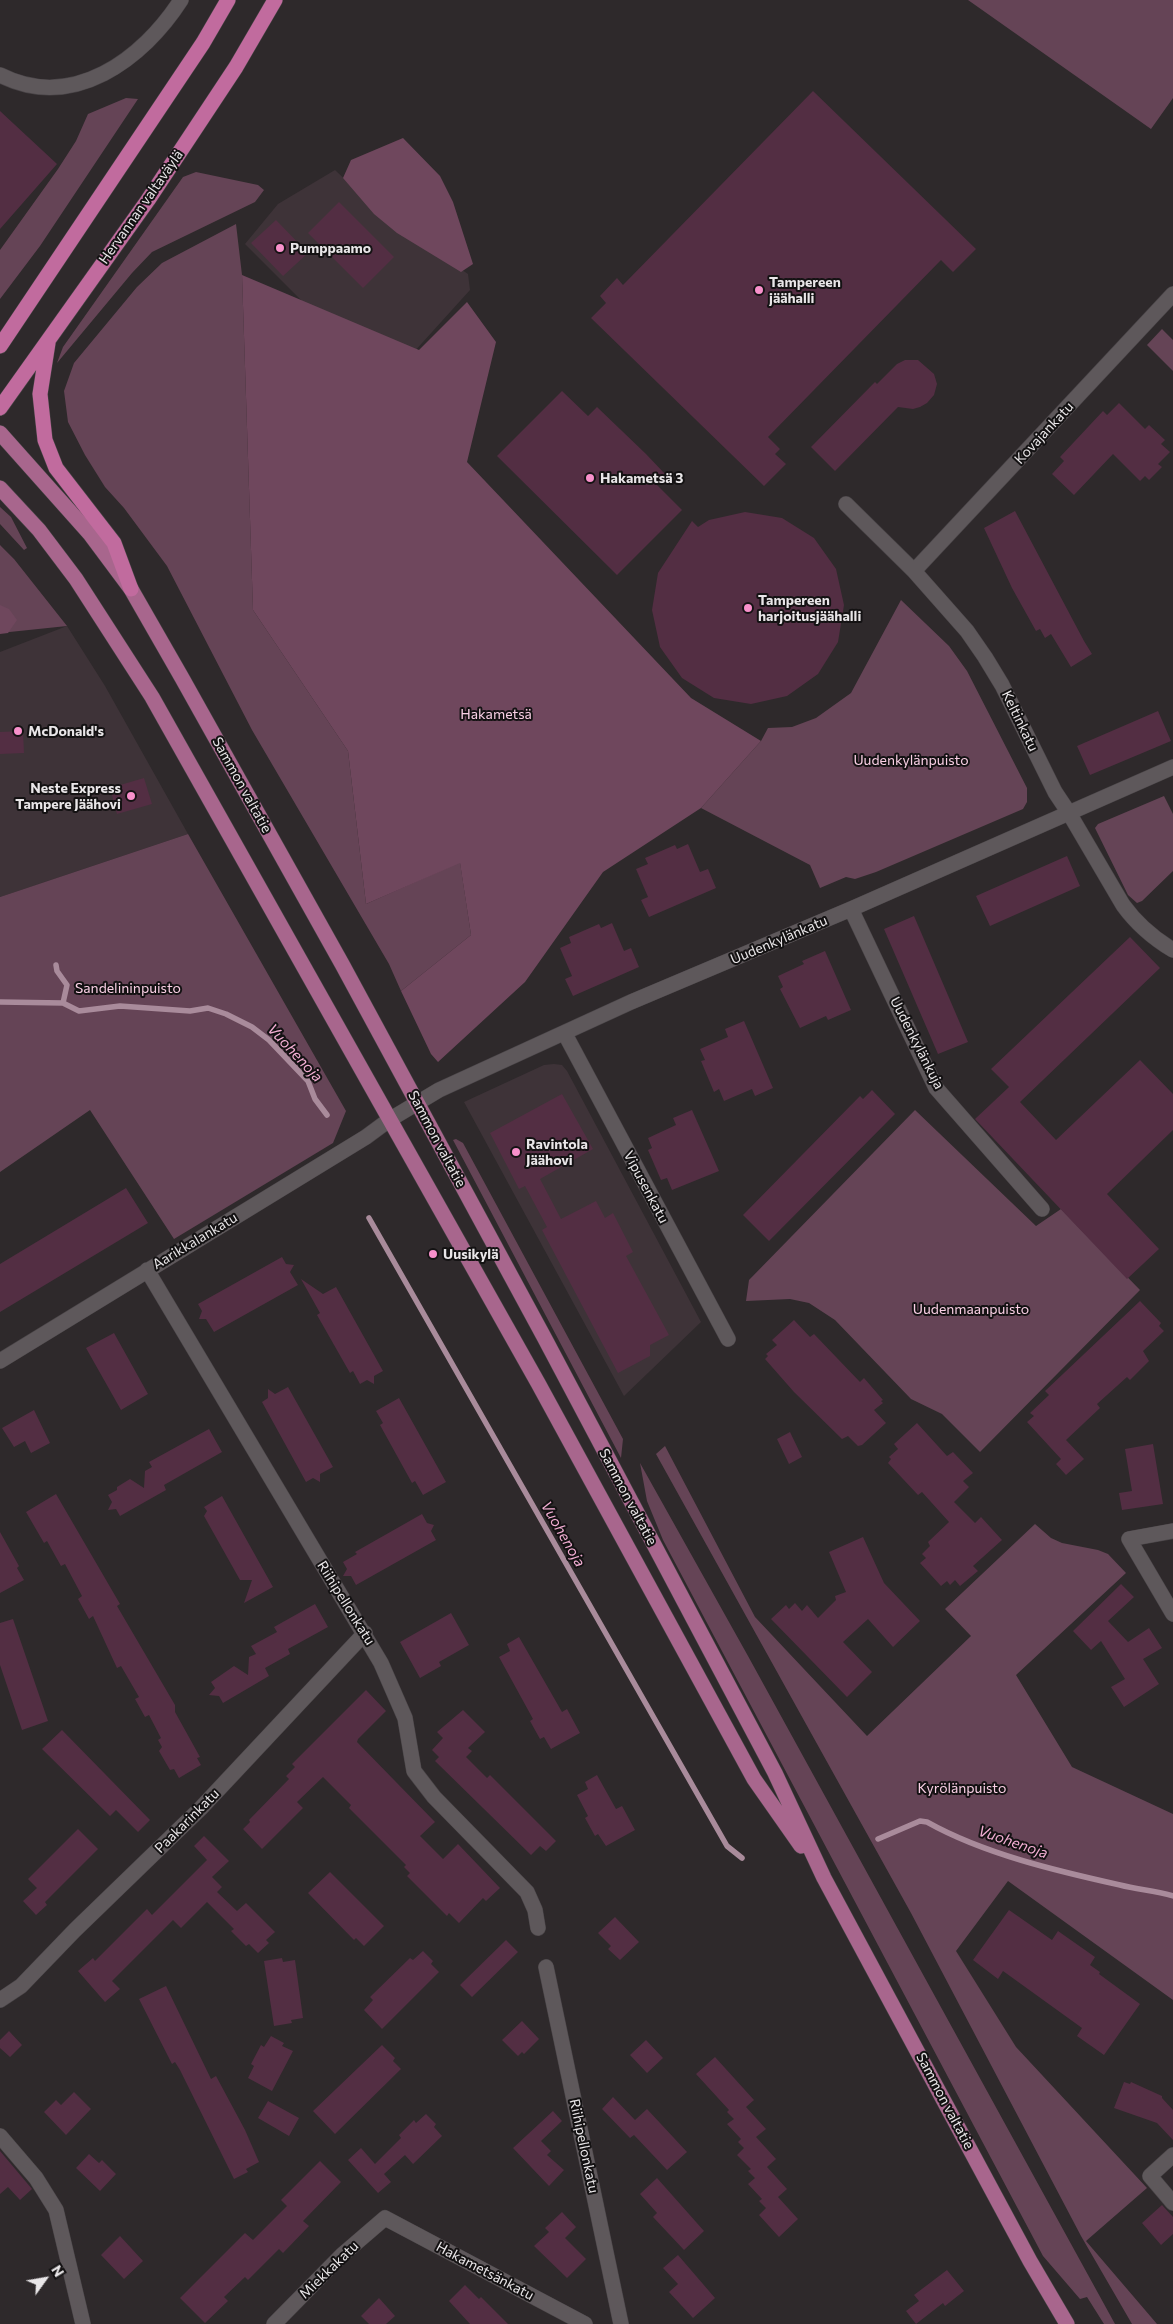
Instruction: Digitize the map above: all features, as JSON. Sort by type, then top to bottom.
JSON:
[{"type":"highway","points":[[0,346],[203,43],[228,0]]},
{"type":"highway","name":"Hervannan valtaväylä","points":[[0,408],[148,200],[236,67],[275,0]]},
{"type":"highway","points":[[48,340],[40,394],[45,440],[56,468],[114,543],[131,589]]},
{"type":"main road","name":"Sammon valtatie","points":[[0,433],[90,534],[131,589],[228,759],[417,1102],[775,1773],[824,1878],[1030,2261],[1067,2324]]},
{"type":"main road","name":"Sammon valtatie","points":[[0,488],[39,530],[76,579],[152,697],[538,1383],[754,1780],[824,1878]]},
{"type":"street","points":[[0,75],[39,87],[75,85],[107,74],[161,29],[182,0]]},
{"type":"street","name":"Kovajankatu","points":[[914,571],[1173,294]]},
{"type":"street","name":"Keltinkatu","points":[[846,504],[914,571],[967,632],[1002,685],[1055,792],[1131,916],[1155,938],[1173,950]]},
{"type":"street","name":"Uudenkylänkatu","points":[[389,1120],[417,1102],[631,1002],[851,909],[1173,767]]},
{"type":"street","name":"Uudenkylänkuja","points":[[851,909],[936,1086],[1042,1209]]},
{"type":"street","name":"Vipusenkatu","points":[[565,1034],[728,1339]]},
{"type":"street","name":"Aarikkalankatu","points":[[0,1361],[366,1137],[389,1120]]},
{"type":"street","name":"Riihipellonkatu","points":[[147,1270],[262,1461],[316,1556],[365,1633],[391,1681],[405,1718],[414,1772],[434,1797],[527,1892],[535,1910],[538,1928]]},
{"type":"street","points":[[1173,1531],[1129,1539],[1173,1614]]},
{"type":"street","name":"Paakarinkatu","points":[[0,2000],[21,1986],[74,1930],[201,1808],[365,1633]]},
{"type":"street","name":"Riihipellonkatu","points":[[546,1968],[621,2324]]},
{"type":"street","points":[[0,2136],[36,2178],[56,2210],[83,2324]]},
{"type":"street","points":[[1173,2154],[1150,2176],[1173,2202]]},
{"type":"street","name":"Miekkakatu","points":[[274,2324],[342,2255],[385,2218]]},
{"type":"street","name":"Hakametsänkatu","points":[[385,2218],[585,2324]]},
{"type":"shaded area","points":[[335,170],[387,219],[468,274],[470,290],[385,384],[245,244],[278,204]]},
{"type":"shaded area","points":[[67,626],[105,686],[188,834],[0,897],[0,652]]},
{"type":"shaded area","points":[[544,1065],[562,1065],[567,1071],[701,1322],[624,1396],[464,1102]]},
{"type":"green space","points":[[968,0],[1173,0],[1173,98],[1151,129]]},
{"type":"green space","points":[[126,98],[138,99],[40,246],[0,299],[0,250],[58,169],[76,141],[88,114]]},
{"type":"green space","points":[[403,138],[440,176],[453,202],[473,264],[461,272],[397,233],[374,214],[343,178],[351,160]]},
{"type":"green space","points":[[196,172],[258,185],[264,190],[255,202],[152,252],[132,273],[57,363],[63,347],[183,177]]},
{"type":"green space","points":[[236,224],[242,275],[253,610],[348,751],[366,904],[460,862],[471,935],[401,991],[389,964],[252,730],[167,566],[124,508],[105,487],[85,455],[68,422],[64,391],[74,363],[137,287],[162,263]]},
{"type":"green space","name":"Hakametsä","points":[[242,275],[419,350],[467,302],[496,342],[467,462],[691,698],[761,741],[701,808],[603,872],[525,982],[438,1062],[431,1054],[401,991],[471,935],[460,863],[366,904],[348,751],[253,610]]},
{"type":"green space","points":[[1162,329],[1173,340],[1173,371],[1147,345]]},
{"type":"green space","points":[[0,507],[11,517],[27,548],[24,550],[0,524]]},
{"type":"green space","points":[[0,545],[14,559],[67,626],[0,633]]},
{"type":"green space","name":"Uudenkylänpuisto","points":[[901,600],[949,646],[967,671],[1027,788],[1027,802],[1023,809],[876,872],[855,879],[846,877],[820,888],[810,865],[701,808],[761,741],[768,728],[792,727],[816,718],[851,693]]},
{"type":"green space","points":[[0,605],[9,609],[17,620],[8,633],[0,634]]},
{"type":"green space","points":[[1164,796],[1173,814],[1173,871],[1142,901],[1137,903],[1128,895],[1095,828],[1098,824]]},
{"type":"green space","name":"Sandelininpuisto","points":[[188,834],[346,1111],[333,1143],[174,1239],[90,1110],[0,1172],[0,897]]},
{"type":"green space","name":"Uudenmaanpuisto","points":[[915,1110],[1036,1226],[1061,1209],[1140,1290],[980,1452],[942,1414],[911,1399],[835,1320],[809,1303],[790,1299],[746,1301],[749,1280]]},
{"type":"green space","points":[[456,1139],[463,1143],[623,1439],[621,1458],[453,1140]]},
{"type":"green space","name":"Kyrölänpuisto","points":[[665,1446],[755,1617],[867,1736],[971,1636],[945,1609],[1035,1524],[1051,1538],[1062,1543],[1098,1550],[1108,1554],[1126,1573],[1016,1675],[1072,1767],[1173,1814],[1173,2000],[1008,1881],[956,1951],[1016,2047],[1147,2188],[1086,2241],[1157,2324],[1132,2324],[1081,2236],[911,1913],[656,1454]]},
{"type":"green space","points":[[640,1463],[1115,2324],[1104,2324],[1087,2297],[1080,2299],[1043,2256],[663,1540],[647,1501]]},
{"type":"building","name":"Tampereen jäähalli","points":[[813,91],[976,249],[953,272],[941,260],[768,437],[780,449],[775,454],[786,464],[764,486],[591,318],[606,303],[600,296],[617,278],[623,285]]},
{"type":"building","points":[[0,111],[57,164],[0,229]]},
{"type":"building","points":[[339,202],[394,257],[363,288],[308,233]]},
{"type":"building","name":"Pumppaamo","points":[[276,220],[308,253],[283,276],[251,243]]},
{"type":"building","points":[[905,360],[918,360],[934,374],[937,384],[934,395],[927,403],[920,407],[913,409],[898,407],[835,471],[811,447],[875,382],[877,384],[897,364]]},
{"type":"building","name":"Hakametsä 3","points":[[562,391],[588,416],[597,407],[646,454],[665,474],[655,483],[682,510],[617,575],[497,456]]},
{"type":"building","points":[[1119,403],[1145,429],[1149,425],[1165,440],[1161,444],[1170,452],[1158,464],[1162,467],[1149,480],[1145,476],[1140,481],[1113,454],[1074,495],[1052,474],[1064,461],[1060,457],[1103,411],[1107,415]]},
{"type":"building","points":[[1015,511],[1092,654],[1071,667],[1051,634],[1045,638],[1040,629],[1036,631],[1012,588],[984,528]]},
{"type":"building","name":"Tampereen harjoitusjäähalli","points":[[745,512],[782,518],[814,538],[836,569],[844,605],[838,642],[818,674],[787,696],[751,704],[714,698],[682,678],[660,647],[652,610],[658,573],[692,521],[698,527],[709,520]]},
{"type":"building","points":[[1158,711],[1171,741],[1090,775],[1077,746]]},
{"type":"building","name":"McDonald's","points":[[23,731],[24,753],[0,754],[0,732]]},
{"type":"building","name":"Neste Express Tampere Jäähovi","points":[[144,778],[152,804],[117,814],[110,788]]},
{"type":"building","points":[[688,844],[700,872],[708,869],[716,888],[649,917],[641,900],[648,897],[636,869],[648,864],[645,858],[675,845],[677,849]]},
{"type":"building","points":[[1067,856],[1080,886],[990,926],[976,896]]},
{"type":"building","points":[[914,916],[968,1042],[938,1054],[884,929]]},
{"type":"building","points":[[612,923],[624,951],[631,948],[639,967],[573,996],[565,979],[572,976],[560,948],[571,943],[569,937],[599,924],[601,928]]},
{"type":"building","points":[[1130,937],[1160,968],[1020,1102],[1056,1140],[1140,1060],[1173,1094],[1173,1130],[1107,1194],[1159,1249],[1127,1279],[975,1119],[1009,1087],[991,1069]]},
{"type":"building","points":[[825,951],[851,1010],[828,1020],[826,1016],[800,1028],[780,989],[783,987],[778,976],[804,964],[802,961]]},
{"type":"building","points":[[744,1021],[773,1088],[755,1096],[752,1089],[724,1101],[719,1089],[714,1092],[701,1061],[705,1060],[700,1049],[728,1037],[725,1029]]},
{"type":"building","points":[[872,1090],[895,1114],[769,1241],[743,1215],[860,1096],[863,1099]]},
{"type":"building","points":[[562,1094],[593,1149],[540,1179],[561,1219],[596,1201],[605,1218],[613,1213],[633,1252],[626,1256],[669,1335],[650,1345],[650,1356],[618,1373],[542,1230],[547,1227],[525,1186],[519,1189],[490,1133]]},
{"type":"building","points":[[692,1110],[719,1171],[672,1190],[667,1178],[661,1180],[648,1150],[652,1148],[648,1138],[676,1125],[673,1118]]},
{"type":"building","points":[[126,1188],[148,1223],[0,1312],[0,1264]]},
{"type":"building","points":[[282,1257],[286,1264],[294,1265],[290,1272],[298,1285],[214,1332],[206,1319],[199,1319],[202,1311],[198,1304]]},
{"type":"building","points":[[301,1279],[323,1294],[336,1287],[383,1371],[374,1376],[374,1384],[367,1380],[360,1384],[353,1371],[350,1373],[317,1315],[320,1313]]},
{"type":"building","points":[[1140,1301],[1161,1323],[1159,1326],[1164,1331],[1143,1351],[1149,1361],[1130,1380],[1127,1377],[1097,1404],[1100,1408],[1066,1440],[1084,1459],[1066,1475],[1056,1464],[1061,1459],[1027,1422],[1034,1416],[1030,1413],[1049,1395],[1045,1391]]},
{"type":"building","points":[[794,1320],[810,1337],[814,1334],[860,1382],[864,1378],[883,1400],[881,1401],[883,1403],[874,1410],[886,1423],[862,1445],[858,1446],[848,1436],[842,1439],[794,1392],[765,1359],[768,1356],[766,1354],[777,1345],[772,1340]]},
{"type":"building","points":[[114,1333],[148,1394],[121,1410],[86,1348]]},
{"type":"building","points":[[288,1387],[333,1467],[320,1474],[320,1482],[313,1478],[306,1482],[262,1402],[268,1398],[268,1389],[275,1394]]},
{"type":"building","points":[[399,1398],[446,1482],[423,1495],[415,1481],[412,1483],[380,1425],[383,1423],[376,1411]]},
{"type":"building","points":[[34,1410],[50,1443],[31,1453],[25,1441],[14,1447],[2,1428]]},
{"type":"building","points":[[917,1423],[947,1456],[953,1452],[973,1473],[963,1481],[969,1487],[954,1502],[975,1523],[981,1517],[1002,1540],[973,1566],[978,1571],[960,1586],[955,1580],[950,1585],[947,1581],[941,1586],[920,1563],[926,1558],[922,1554],[930,1546],[928,1542],[949,1522],[922,1492],[918,1495],[888,1463],[891,1459],[889,1457],[898,1449],[894,1444]]},
{"type":"building","points":[[209,1429],[222,1452],[164,1485],[166,1490],[120,1516],[116,1509],[108,1510],[112,1502],[108,1495],[117,1490],[117,1487],[130,1479],[144,1488],[145,1471],[152,1467],[149,1462]]},
{"type":"building","points":[[790,1432],[802,1457],[789,1464],[777,1439]]},
{"type":"building","points":[[1153,1444],[1163,1504],[1122,1510],[1119,1493],[1132,1491],[1125,1449]]},
{"type":"building","points":[[56,1494],[120,1604],[117,1606],[175,1705],[175,1712],[200,1757],[197,1758],[201,1765],[179,1778],[174,1769],[170,1770],[159,1751],[162,1747],[158,1740],[161,1738],[149,1715],[145,1717],[135,1699],[139,1697],[121,1666],[117,1668],[93,1616],[89,1619],[78,1599],[82,1596],[65,1564],[61,1566],[47,1541],[44,1543],[26,1512]]},
{"type":"building","points":[[222,1496],[273,1587],[244,1603],[252,1580],[240,1580],[204,1516],[207,1511],[204,1507]]},
{"type":"building","points":[[422,1514],[427,1523],[434,1525],[431,1531],[436,1540],[356,1585],[351,1576],[343,1576],[347,1569],[343,1562],[357,1554],[355,1552]]},
{"type":"building","points":[[0,1532],[19,1566],[17,1568],[24,1580],[0,1593]]},
{"type":"building","points":[[863,1537],[884,1583],[920,1621],[893,1647],[868,1619],[843,1642],[872,1672],[847,1697],[771,1619],[786,1605],[789,1609],[795,1603],[802,1611],[807,1605],[818,1618],[836,1600],[835,1596],[846,1592],[829,1552]]},
{"type":"building","points":[[1121,1584],[1134,1597],[1108,1621],[1128,1642],[1149,1628],[1162,1648],[1143,1659],[1159,1684],[1124,1707],[1111,1687],[1125,1679],[1101,1641],[1091,1650],[1073,1631]]},
{"type":"building","points":[[315,1604],[328,1627],[288,1649],[290,1654],[265,1668],[269,1676],[223,1703],[219,1696],[209,1695],[215,1688],[211,1682],[234,1666],[248,1675],[249,1657],[256,1654],[251,1646],[277,1632],[274,1627]]},
{"type":"building","points":[[451,1613],[469,1645],[439,1662],[441,1666],[420,1678],[400,1642]]},
{"type":"building","points":[[13,1619],[48,1721],[22,1730],[0,1665],[0,1623]]},
{"type":"building","points":[[519,1637],[562,1712],[567,1709],[580,1733],[551,1749],[544,1737],[540,1739],[530,1721],[533,1719],[499,1657],[510,1651],[507,1644]]},
{"type":"building","points":[[366,1690],[386,1711],[357,1742],[435,1822],[420,1836],[443,1859],[458,1844],[500,1888],[486,1901],[483,1898],[459,1923],[449,1913],[447,1916],[407,1876],[410,1873],[404,1867],[406,1865],[349,1808],[351,1805],[323,1777],[297,1802],[303,1808],[262,1849],[243,1829],[250,1822],[249,1820],[289,1779],[286,1776],[295,1767],[292,1764]]},
{"type":"building","points":[[463,1710],[485,1732],[468,1748],[472,1751],[466,1757],[487,1778],[490,1775],[556,1841],[546,1851],[540,1846],[531,1855],[435,1761],[439,1757],[432,1750],[443,1738],[437,1732]]},
{"type":"building","points":[[62,1730],[150,1820],[138,1832],[116,1810],[110,1816],[42,1749]]},
{"type":"building","points":[[597,1775],[616,1809],[622,1806],[635,1830],[606,1846],[598,1834],[595,1836],[585,1818],[588,1816],[577,1795],[588,1789],[585,1782]]},
{"type":"building","points":[[78,1829],[98,1849],[45,1902],[47,1905],[36,1915],[23,1901],[37,1888],[28,1879]]},
{"type":"building","points":[[204,1836],[229,1861],[212,1877],[222,1887],[217,1892],[237,1911],[246,1903],[275,1932],[266,1940],[269,1943],[258,1953],[249,1944],[246,1946],[231,1931],[234,1929],[207,1902],[181,1928],[173,1920],[112,1981],[120,1989],[105,2002],[78,1971],[93,1958],[95,1961],[147,1909],[152,1915],[207,1860],[194,1846]]},
{"type":"building","points":[[330,1872],[384,1926],[364,1946],[356,1938],[354,1940],[308,1893]]},
{"type":"building","points":[[1009,1910],[1052,1940],[1058,1931],[1095,1957],[1090,1965],[1100,1972],[1099,1974],[1140,2004],[1104,2055],[1077,2036],[1082,2028],[1003,1971],[998,1979],[973,1960]]},
{"type":"building","points":[[615,1917],[639,1942],[620,1960],[608,1949],[611,1946],[598,1933]]},
{"type":"building","points":[[506,1940],[518,1952],[472,1997],[460,1985]]},
{"type":"building","points":[[423,1951],[433,1961],[431,1964],[439,1972],[382,2029],[364,2010],[373,2000],[370,1997],[410,1958],[413,1960]]},
{"type":"building","points":[[282,1958],[283,1962],[295,1960],[303,2018],[291,2020],[292,2023],[274,2026],[264,1961]]},
{"type":"building","points":[[166,1986],[211,2079],[216,2076],[245,2130],[259,2162],[246,2169],[248,2172],[234,2179],[180,2070],[175,2062],[172,2064],[139,1999]]},
{"type":"building","points":[[522,2021],[539,2039],[524,2054],[522,2052],[518,2056],[502,2040]]},
{"type":"building","points":[[9,2031],[22,2045],[10,2057],[0,2048],[0,2040]]},
{"type":"building","points":[[271,2036],[284,2043],[282,2046],[293,2051],[272,2091],[248,2078],[254,2066],[251,2064],[261,2045],[264,2047]]},
{"type":"building","points":[[646,2040],[663,2058],[647,2073],[630,2055]]},
{"type":"building","points":[[382,2045],[395,2058],[393,2061],[401,2069],[335,2134],[313,2111]]},
{"type":"building","points":[[715,2057],[754,2100],[746,2107],[766,2129],[756,2137],[776,2159],[767,2167],[787,2189],[778,2197],[798,2219],[779,2237],[759,2215],[766,2208],[759,2201],[762,2199],[748,2184],[755,2178],[748,2171],[751,2169],[737,2155],[744,2148],[738,2142],[741,2139],[727,2124],[734,2119],[727,2112],[729,2110],[696,2074]]},
{"type":"building","points":[[1124,2082],[1130,2084],[1131,2082],[1162,2096],[1173,2110],[1173,2140],[1157,2123],[1114,2108]]},
{"type":"building","points":[[74,2092],[91,2109],[66,2135],[44,2112],[56,2100],[61,2105]]},
{"type":"building","points":[[613,2097],[635,2120],[647,2109],[687,2152],[667,2170],[634,2135],[630,2138],[602,2109]]},
{"type":"building","points":[[268,2101],[299,2118],[289,2136],[258,2118]]},
{"type":"building","points":[[553,2111],[562,2121],[541,2141],[551,2151],[547,2155],[564,2170],[549,2186],[513,2148]]},
{"type":"building","points":[[426,2114],[436,2124],[434,2127],[442,2136],[413,2164],[405,2155],[384,2174],[391,2182],[378,2193],[348,2160],[361,2148],[375,2164],[401,2138],[399,2135],[414,2120],[416,2123]]},
{"type":"building","points":[[0,2151],[32,2189],[20,2200],[8,2187],[0,2194]]},
{"type":"building","points":[[89,2154],[99,2163],[102,2160],[116,2174],[100,2191],[76,2168]]},
{"type":"building","points":[[320,2161],[341,2182],[303,2221],[309,2226],[283,2253],[279,2249],[248,2280],[245,2277],[224,2297],[228,2301],[205,2323],[180,2298],[245,2233],[253,2240],[287,2206],[281,2200]]},
{"type":"building","points":[[657,2178],[704,2231],[684,2250],[653,2217],[657,2213],[640,2194]]},
{"type":"building","points":[[1162,2205],[1173,2217],[1173,2234],[1161,2245],[1142,2223]]},
{"type":"building","points":[[562,2212],[576,2227],[565,2238],[586,2259],[567,2278],[534,2246],[549,2232],[545,2228]]},
{"type":"building","points":[[120,2236],[143,2261],[124,2279],[101,2255]]},
{"type":"building","points":[[678,2255],[715,2298],[693,2318],[669,2292],[678,2284],[663,2268]]},
{"type":"building","points":[[947,2270],[964,2291],[945,2306],[943,2303],[916,2324],[906,2311],[919,2301],[914,2295]]},
{"type":"building","points":[[465,2285],[479,2299],[481,2297],[508,2324],[470,2324],[449,2301]]},
{"type":"building","points":[[379,2298],[395,2316],[386,2324],[369,2324],[361,2316]]},
{"type":"waterway","points":[[56,965],[57,971],[67,985],[63,1003]]},
{"type":"waterway","name":"Vuohenoja","points":[[0,1002],[63,1003],[79,1011],[120,1006],[190,1011],[208,1008],[226,1014],[252,1027],[269,1040],[308,1081],[315,1099],[327,1115]]},
{"type":"waterway","name":"Vuohenoja","points":[[369,1218],[727,1846],[742,1858]]},
{"type":"waterway","name":"Vuohenoja","points":[[878,1839],[920,1821],[927,1822],[972,1843],[1021,1860],[1096,1880],[1173,1896]]},
{"type":"place","name":"Pumppaamo","points":[[280,248]]},
{"type":"place","name":"Tampereen jäähalli","points":[[759,290]]},
{"type":"place","name":"Hakametsä 3","points":[[590,478]]},
{"type":"place","name":"Tampereen harjoitusjäähalli","points":[[748,608]]},
{"type":"place","name":"McDonald's","points":[[18,731]]},
{"type":"place","name":"Neste Express Tampere Jäähovi","points":[[131,796]]},
{"type":"place","name":"Ravintola Jäähovi","points":[[516,1152]]},
{"type":"place","name":"Uusikylä","points":[[433,1254]]}]
